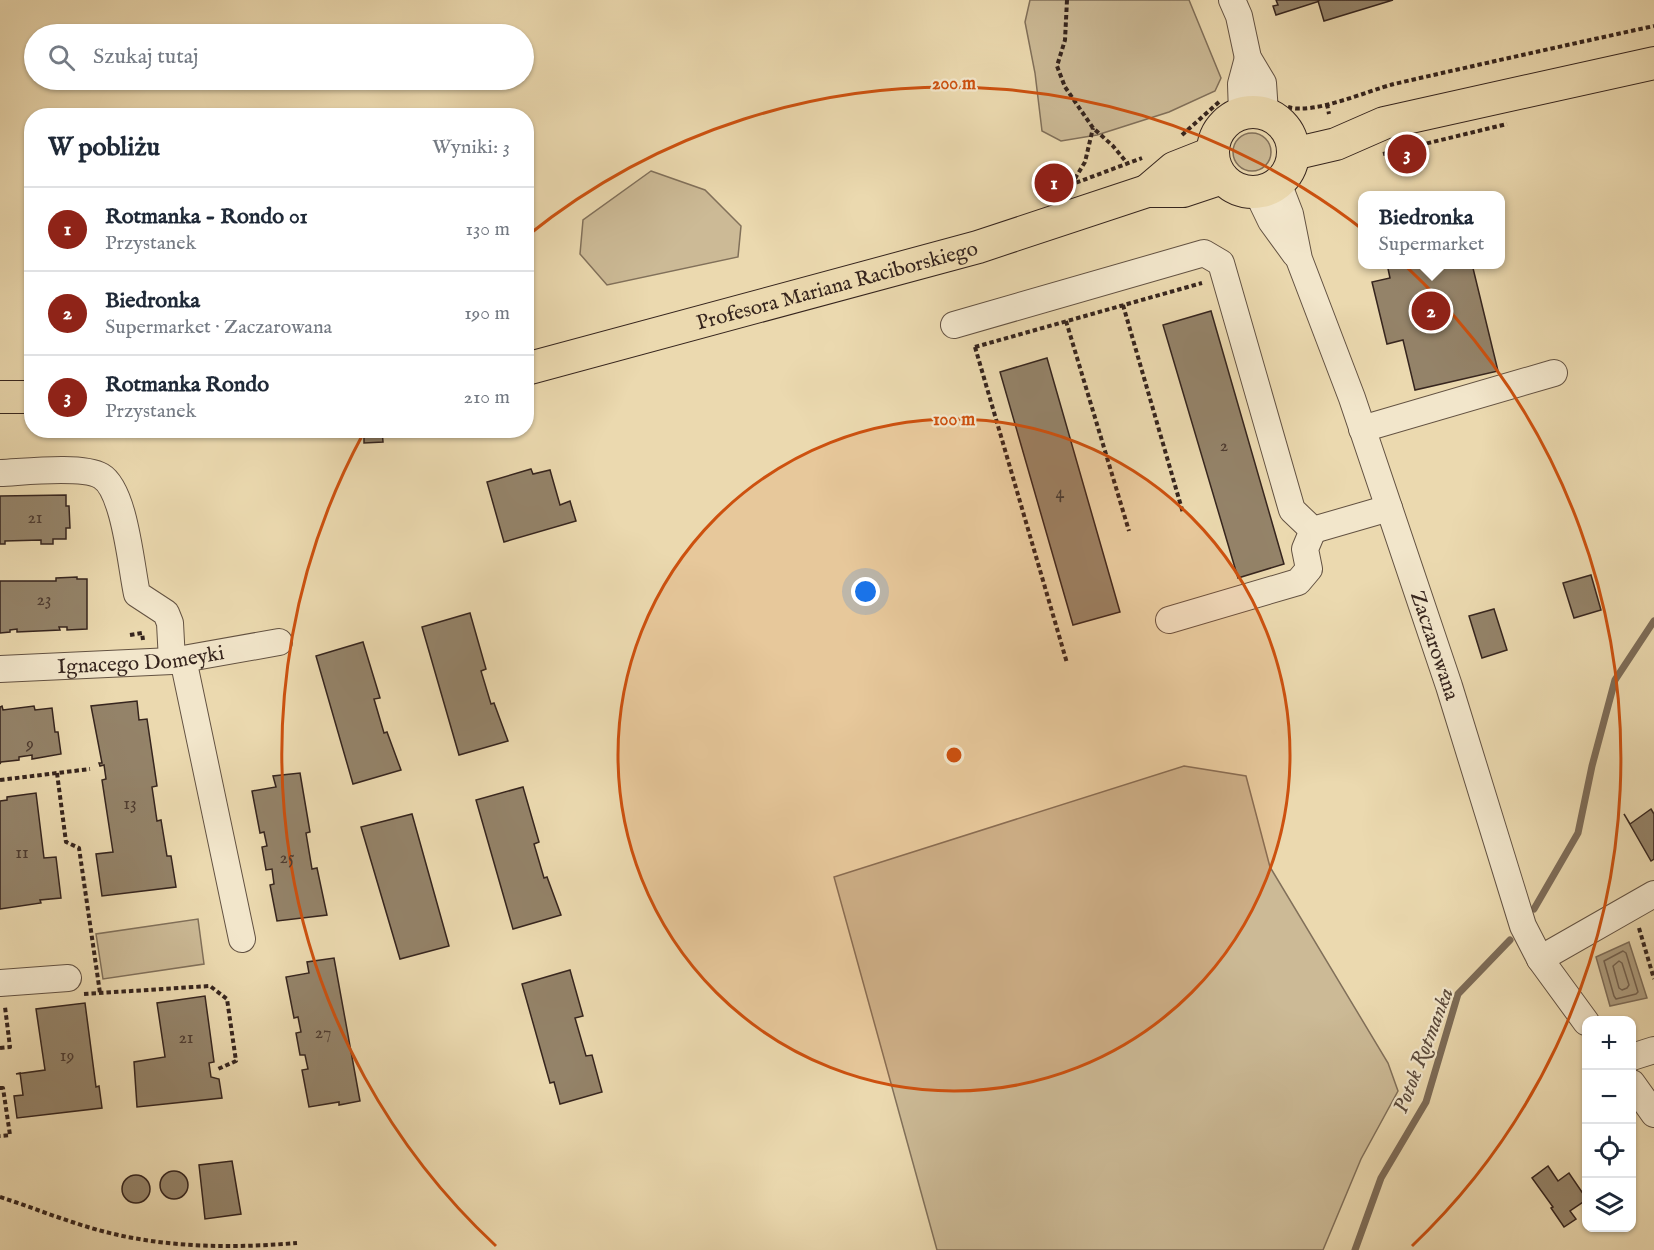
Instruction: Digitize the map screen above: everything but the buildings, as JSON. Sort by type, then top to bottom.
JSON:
[{"type":"main road","points":[[1265,113],[1291,165],[1286,175],[1268,187],[1244,191],[1232,186],[1217,166],[1214,140],[1220,128],[1230,119],[1265,113],[1336,144],[1384,123],[1654,63]]},
{"type":"main road","name":"Profesora Mariana Raciborskiego","points":[[534,367],[978,247],[1147,191],[1174,168],[1217,166]]},
{"type":"main road","points":[[0,397],[24,397]]},
{"type":"street","points":[[1232,0],[1239,16],[1248,58],[1265,113]]},
{"type":"street","name":"Zaczarowana","points":[[1268,187],[1271,221],[1299,259],[1352,398],[1449,686],[1523,926],[1540,959],[1583,1016]]},
{"type":"street","points":[[961,323],[1204,253],[1221,263],[1292,510],[1313,530]]},
{"type":"street","points":[[1362,429],[1554,373]]},
{"type":"street","points":[[0,473],[80,471],[101,476],[116,493],[124,520],[137,594],[166,613],[170,623],[242,939]]},
{"type":"street","points":[[1313,530],[1389,508]]},
{"type":"street","points":[[1169,620],[1228,592],[1298,582],[1309,569],[1305,549],[1313,530]]},
{"type":"street","name":"Ignacego Domeyki","points":[[0,669],[178,660],[279,642]]},
{"type":"street","points":[[1540,959],[1654,894]]},
{"type":"street","points":[[2,991],[73,986]]},
{"type":"street","points":[[1636,1056],[1654,1050]]},
{"type":"street","points":[[1636,1089],[1654,1114]]},
{"type":"path","points":[[1067,0],[1065,40],[1057,66],[1065,87],[1093,128],[1113,146],[1127,163]]},
{"type":"path","points":[[1174,142],[1224,97],[1232,85],[1265,113],[1274,83],[1282,105],[1296,109],[1328,104],[1391,85],[1654,26]]},
{"type":"path","points":[[1328,104],[1329,114]]},
{"type":"path","points":[[1071,185],[1085,162],[1093,128]]},
{"type":"path","points":[[1061,189],[1147,156]]},
{"type":"path","points":[[975,347],[1203,282]]},
{"type":"path","points":[[1123,305],[1183,513]]},
{"type":"path","points":[[1066,321],[1128,531]]},
{"type":"path","points":[[961,323],[975,347],[1066,663]]},
{"type":"path","points":[[0,780],[90,769]]},
{"type":"path","points":[[57,773],[66,842],[79,848],[100,993]]},
{"type":"path","points":[[1647,922],[1639,927],[1654,979]]},
{"type":"path","points":[[73,986],[100,993],[210,986],[227,999],[236,1061],[218,1069]]},
{"type":"path","points":[[0,1047],[10,1047],[2,991]]},
{"type":"path","points":[[0,1088],[3,1088],[10,1135],[0,1136]]},
{"type":"path","points":[[0,1197],[112,1234],[153,1241],[205,1245],[297,1243]]},
{"type":"shaded area","points":[[1030,0],[1189,0],[1221,78],[1215,91],[1169,112],[1097,135],[1061,141],[1042,131],[1035,73],[1025,22]]},
{"type":"shaded area","points":[[1252,133],[1266,138],[1271,152],[1266,166],[1252,171],[1238,166],[1233,152],[1238,138]]},
{"type":"shaded area","points":[[651,171],[705,190],[741,226],[738,257],[607,285],[580,254],[583,220]]},
{"type":"shaded area","points":[[1184,766],[1246,776],[1270,867],[1388,1063],[1398,1091],[1361,1159],[1323,1250],[937,1250],[834,877]]},
{"type":"shaded area","points":[[198,919],[204,964],[103,979],[96,934]]},
{"type":"water","points":[[1629,942],[1647,998],[1610,1006],[1596,957]]},
{"type":"waterway","name":"Potok Rotmanka","points":[[1534,909],[1578,833],[1592,766],[1615,680],[1654,621]]},
{"type":"waterway","name":"Potok Rotmanka","points":[[1355,1250],[1381,1178],[1426,1102],[1458,994],[1510,940]]},
{"type":"place","name":"Rotmanka Rondo","points":[[1407,154]]},
{"type":"place","name":"Rotmanka - Rondo 01","points":[[1054,183]]},
{"type":"place","name":"Biedronka","points":[[1431,311]]}]
